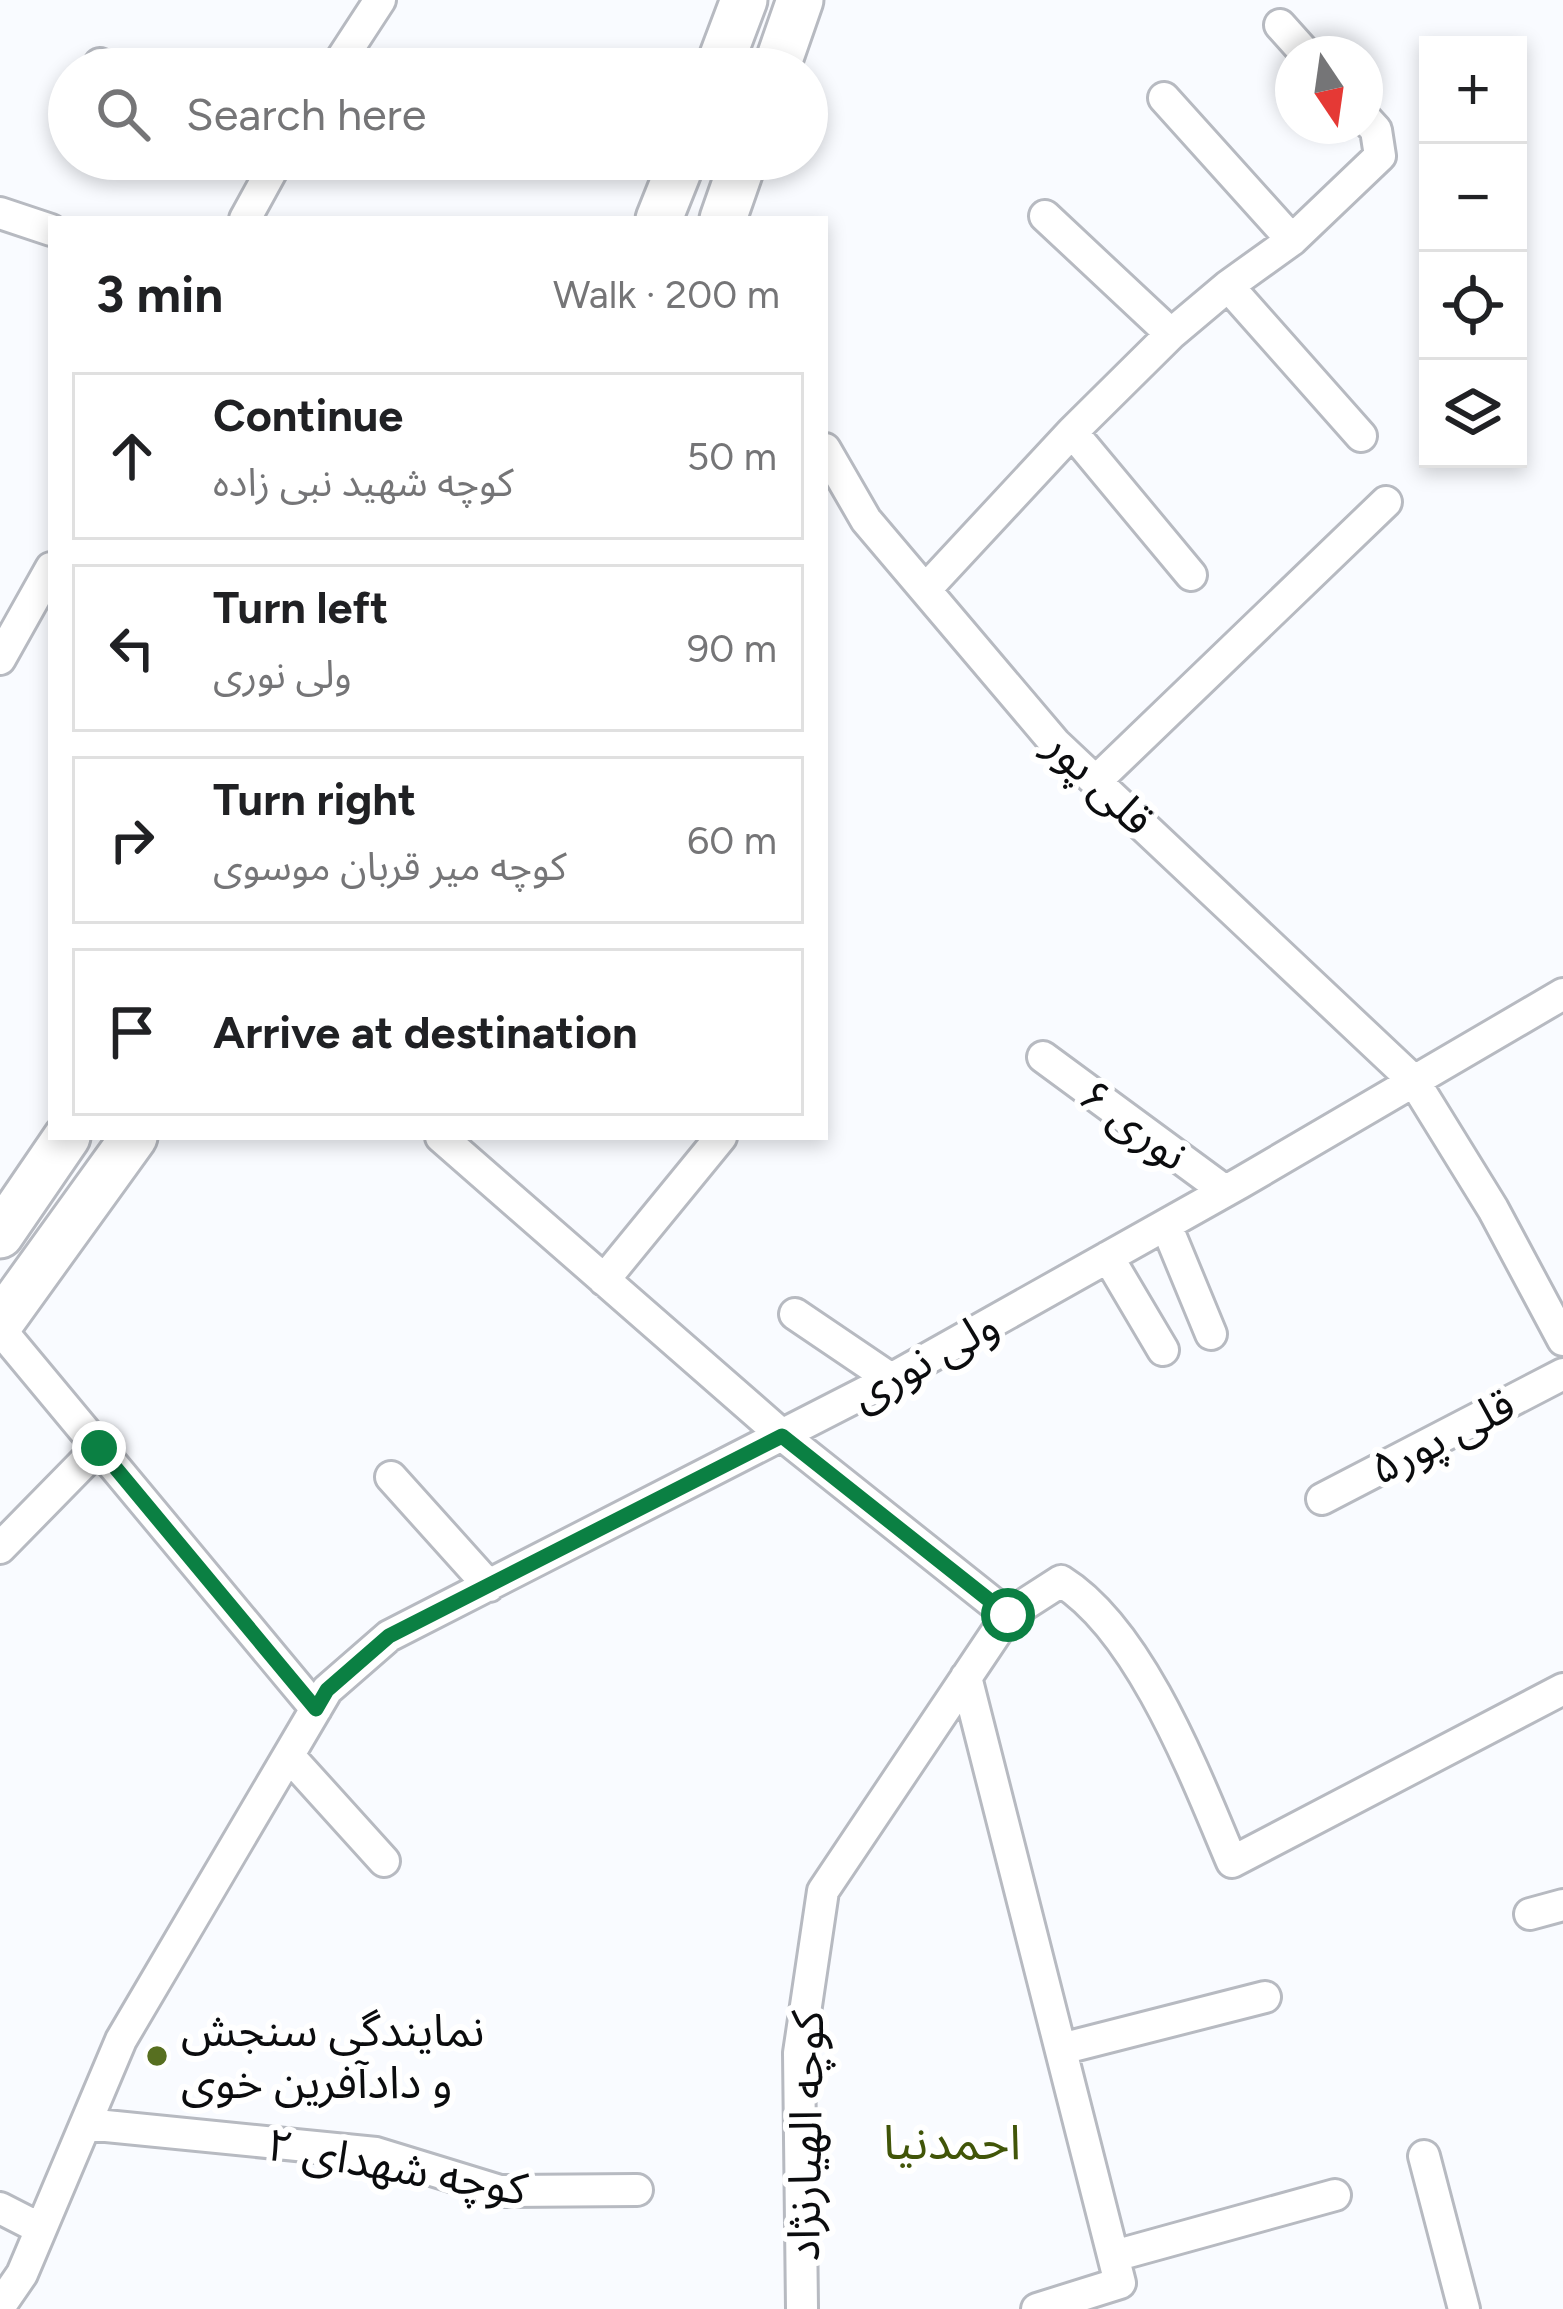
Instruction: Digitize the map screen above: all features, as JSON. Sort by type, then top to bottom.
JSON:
[{"type":"main road","points":[[726,48],[744,0]]},
{"type":"main road","points":[[783,48],[800,0]]},
{"type":"main road","points":[[660,216],[675,180]]},
{"type":"main road","points":[[724,216],[737,180]]},
{"type":"main road","points":[[0,1235],[65,1140]]},
{"type":"main road","points":[[0,1326],[132,1140]]},
{"type":"street","points":[[349,48],[380,0]]},
{"type":"street","points":[[1280,25],[1290,36]]},
{"type":"street","points":[[1164,98],[1292,240]]},
{"type":"street","points":[[926,589],[1171,334],[1292,240],[1380,156],[1378,144]]},
{"type":"street","points":[[247,216],[266,180]]},
{"type":"street","points":[[0,213],[48,229]]},
{"type":"street","points":[[1045,216],[1171,334]]},
{"type":"street","points":[[1228,286],[1361,436]]},
{"type":"street","points":[[1072,433],[1191,574]]},
{"type":"street","name":"قلی پور","points":[[828,454],[866,520],[1055,742],[1414,1082],[1492,1209],[1563,1340]]},
{"type":"street","points":[[1096,781],[1386,502]]},
{"type":"street","points":[[1,656],[48,573]]},
{"type":"street","name":"ولی نوری","points":[[0,2306],[22,2275],[122,2040],[327,1690],[389,1636],[891,1379],[1563,994]]},
{"type":"street","name":"نوری ۶","points":[[1043,1057],[1226,1191]]},
{"type":"street","points":[[443,1140],[782,1436],[1008,1615]]},
{"type":"street","points":[[604,1280],[719,1140]]},
{"type":"street","points":[[1166,1225],[1211,1334]]},
{"type":"street","points":[[1108,1257],[1163,1350]]},
{"type":"street","points":[[795,1314],[891,1379]]},
{"type":"street","points":[[0,1326],[316,1709]]},
{"type":"street","name":"قلی پور۵","points":[[1322,1499],[1563,1373]]},
{"type":"street","points":[[0,1548],[99,1448]]},
{"type":"street","points":[[391,1477],[489,1586]]},
{"type":"street","points":[[1037,2309],[1120,2283],[966,1677],[1008,1615],[1061,1581],[1082,1594],[1122,1643],[1179,1738],[1232,1862],[1563,1689]]},
{"type":"street","name":"کوچه الهیارنژاد","points":[[802,2309],[799,2053],[823,1891],[966,1677]]},
{"type":"street","points":[[289,1756],[384,1861]]},
{"type":"street","points":[[1531,1914],[1563,1905]]},
{"type":"street","points":[[1061,2049],[1264,1997]]},
{"type":"street","name":"کوچه شهدای ۲","points":[[86,2124],[376,2153],[500,2191],[638,2190]]},
{"type":"street","points":[[1424,2156],[1464,2309]]},
{"type":"street","points":[[1114,2256],[1336,2195]]},
{"type":"street","points":[[0,2208],[41,2229]]},
{"type":"place","name":"نمایندگی سنجش و دادآفرین خوی","points":[[157,2056]]},
{"type":"district","name":"احمدنیا","points":[[952,2142]]},
{"type":"route","points":[[99,1448],[316,1709],[327,1690],[389,1636],[782,1436],[1008,1615]]}]
